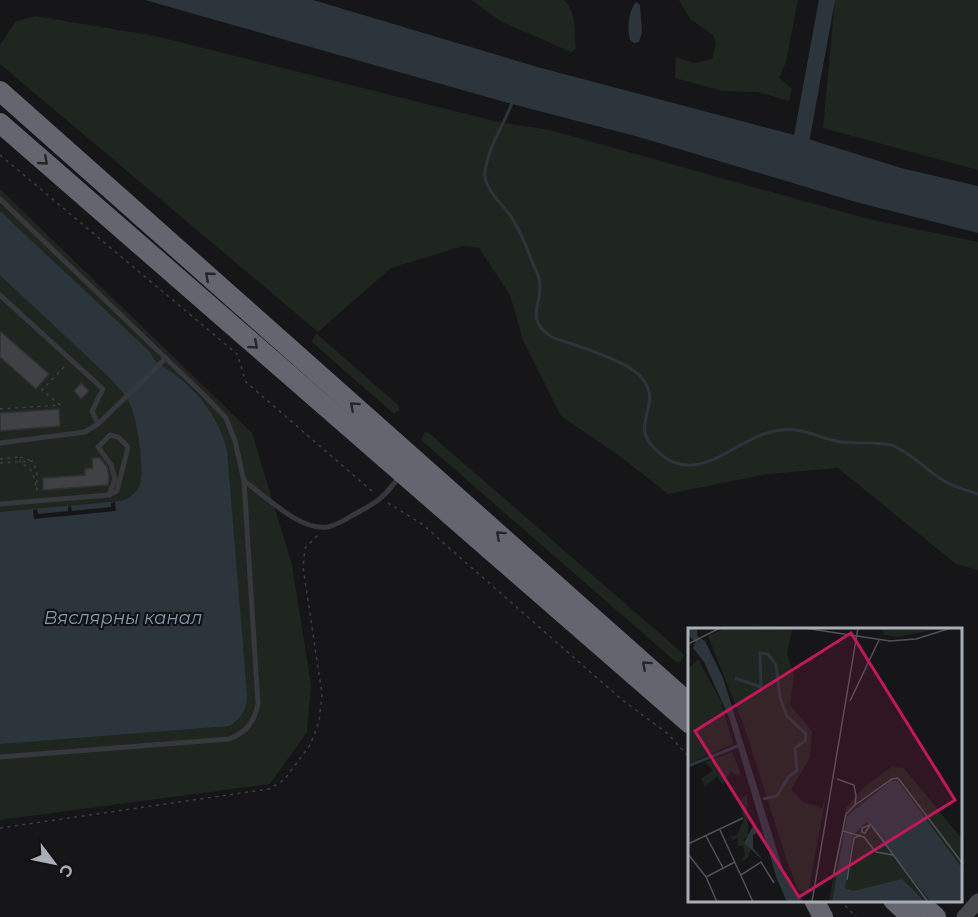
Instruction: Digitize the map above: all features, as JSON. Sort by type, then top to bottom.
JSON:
[{"type":"highway","points":[[0,91],[680,706],[688,720]]},
{"type":"highway","points":[[0,123],[402,473],[680,706],[688,724]]},
{"type":"highway","points":[[815,902],[823,917]]},
{"type":"highway","points":[[906,907],[936,917]]},
{"type":"main road","points":[[964,917],[978,901]]},
{"type":"lane","points":[[0,200],[226,418],[236,441],[244,481],[258,704],[250,726],[242,734],[229,740],[0,757]]},
{"type":"lane","points":[[0,295],[103,389],[92,411],[98,424]]},
{"type":"lane","points":[[0,442],[85,432],[98,424],[165,359]]},
{"type":"lane","points":[[0,504],[109,495],[117,492],[128,447],[118,437],[110,435],[98,447],[111,465],[116,479],[109,495]]},
{"type":"lane","points":[[244,481],[298,521],[317,527],[341,522],[381,499],[402,473]]},
{"type":"path","points":[[0,154],[237,354],[246,382],[381,499],[422,524],[621,699],[668,734],[688,756]]},
{"type":"path","points":[[0,409],[60,405],[42,390],[70,360]]},
{"type":"path","points":[[20,457],[20,463]]},
{"type":"path","points":[[0,459],[20,457],[33,461]]},
{"type":"path","points":[[0,463],[33,461]]},
{"type":"path","points":[[20,463],[33,471],[37,495],[37,472],[33,461]]},
{"type":"path","points":[[842,902],[856,917]]},
{"type":"shaded area","points":[[471,0],[564,0],[573,16],[576,49],[571,52],[502,22]]},
{"type":"shaded area","points":[[679,0],[798,0],[786,62],[779,78],[792,89],[789,101],[758,92],[722,91],[675,78],[676,57],[694,63],[712,59],[716,44],[713,35],[690,19]]},
{"type":"shaded area","points":[[835,0],[978,0],[978,170],[823,128]]},
{"type":"shaded area","points":[[35,16],[155,36],[498,122],[550,130],[868,219],[978,242],[978,570],[956,564],[838,468],[768,474],[668,494],[621,457],[561,416],[523,340],[510,295],[479,248],[463,246],[391,268],[318,332],[0,64],[0,45],[15,22]]},
{"type":"shaded area","points":[[0,189],[252,433],[292,565],[311,685],[307,732],[270,784],[0,820]]},
{"type":"shaded area","points":[[317,334],[398,405],[399,410],[394,414],[312,342]]},
{"type":"shaded area","points":[[425,432],[681,652],[684,655],[681,661],[676,662],[421,440]]},
{"type":"water","points":[[145,0],[313,0],[541,68],[802,137],[901,168],[978,186],[978,233],[856,202],[639,137],[512,104]]},
{"type":"water","points":[[636,2],[640,5],[642,32],[639,42],[634,43],[630,40],[628,26],[631,11]]},
{"type":"water","name":"Вяслярны канал","points":[[0,211],[150,352],[157,363],[192,389],[208,408],[220,429],[227,451],[247,694],[243,713],[229,726],[0,744],[0,512],[121,501],[129,498],[137,490],[142,470],[135,421],[130,404],[123,393],[110,378],[0,275]]},
{"type":"pier","points":[[115,502],[116,511],[34,519],[33,510],[37,509],[38,514],[68,511],[68,507],[71,506],[72,511],[111,507],[111,503]]},
{"type":"building","points":[[0,331],[49,374],[36,389],[0,357]]},
{"type":"building","points":[[81,383],[89,391],[81,399],[74,391]]},
{"type":"building","points":[[59,409],[60,426],[0,431],[0,413]]},
{"type":"building","points":[[92,458],[100,458],[107,467],[108,485],[43,490],[43,478],[85,475],[85,469],[93,468]]},
{"type":"waterway","points":[[798,158],[827,0]]},
{"type":"waterway","points":[[513,100],[493,144],[485,178],[487,185],[518,228],[538,275],[540,293],[536,312],[539,325],[552,337],[619,362],[642,378],[648,387],[650,397],[645,431],[647,439],[661,455],[676,463],[689,465],[702,463],[715,459],[767,433],[796,430],[842,442],[891,445],[909,455],[944,481],[978,494]]}]
